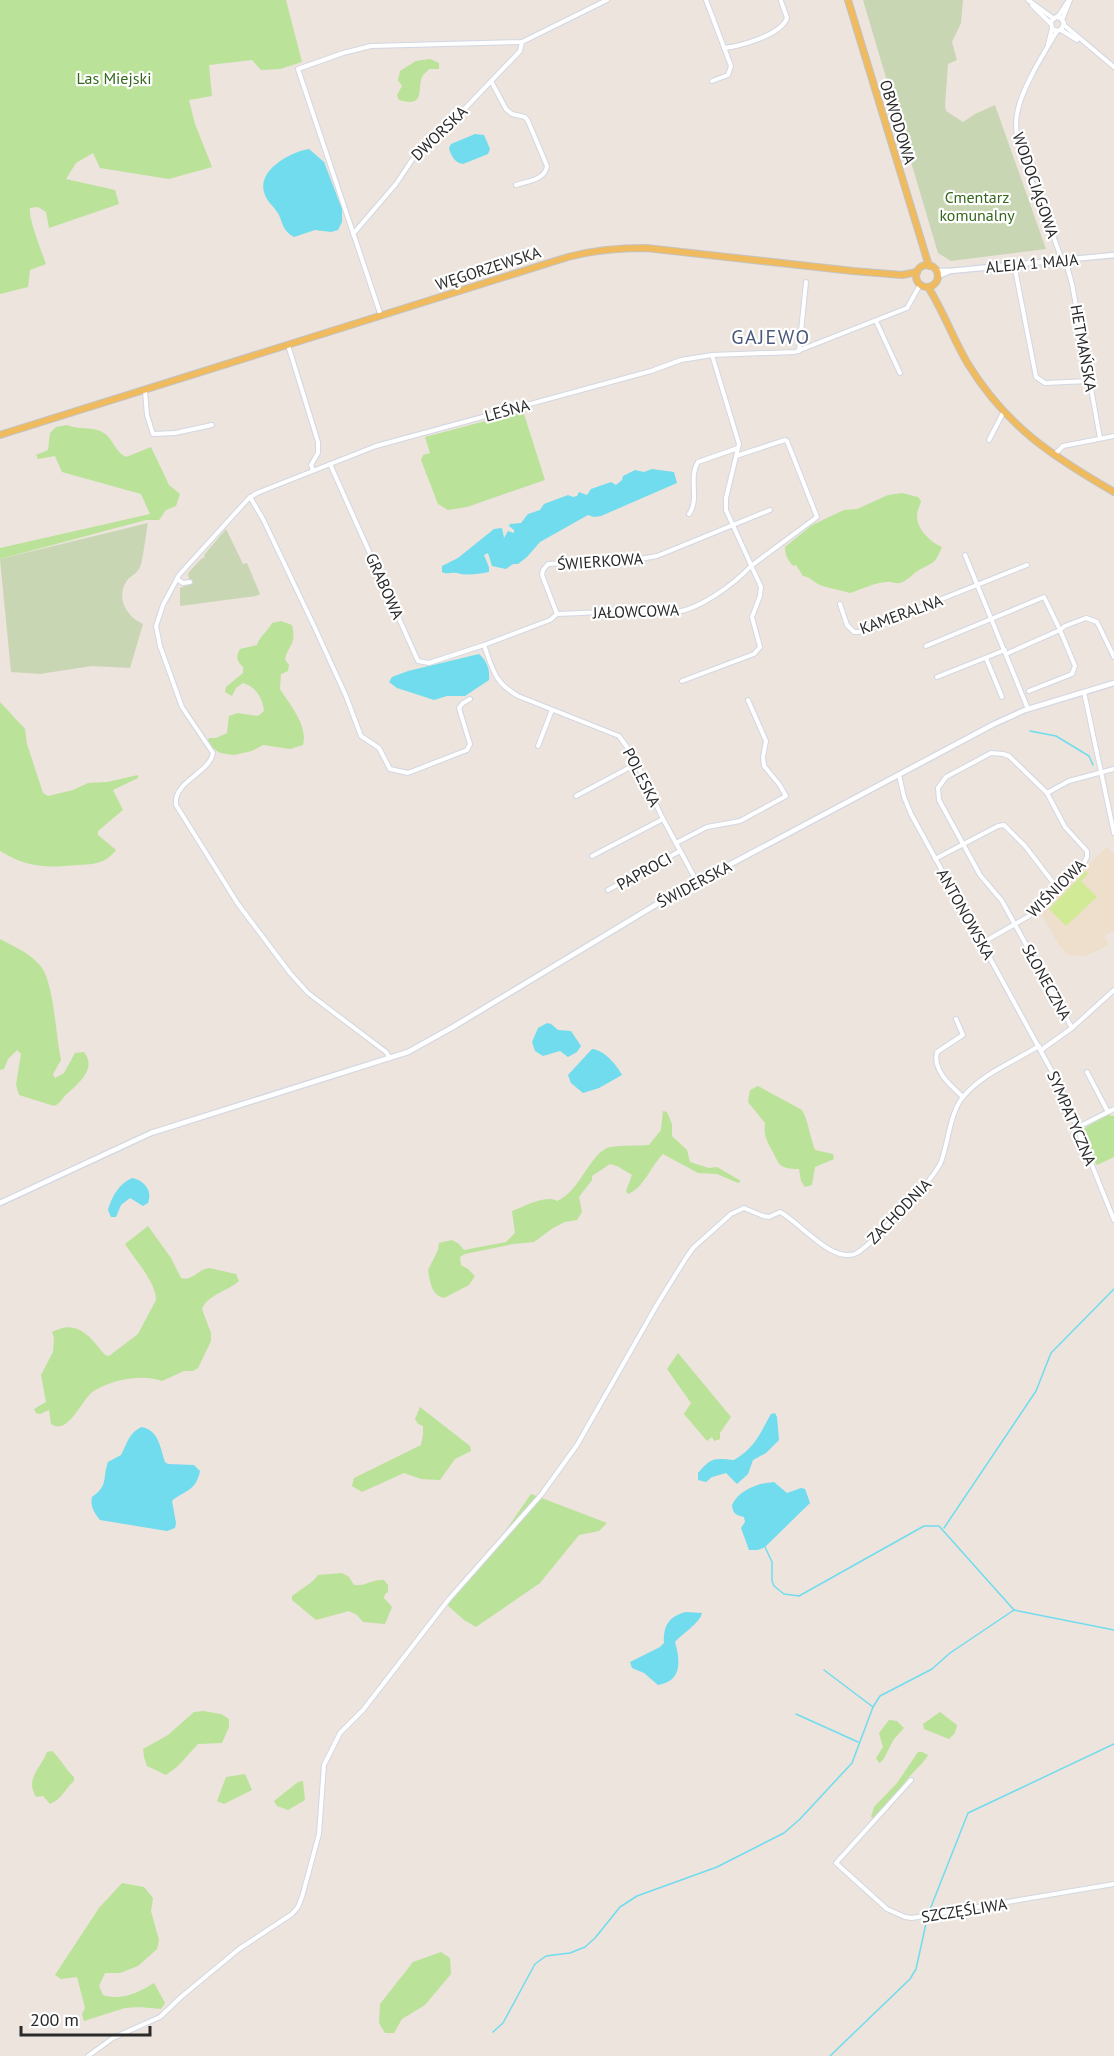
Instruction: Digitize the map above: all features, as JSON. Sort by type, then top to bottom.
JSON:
[{"type":"main road","name":"OBWODOWA","points":[[848,0],[926,266]]},
{"type":"main road","name":"WĘGORZEWSKA","points":[[0,435],[568,257],[612,249],[653,249],[824,268],[902,274],[931,286]]},
{"type":"main road","points":[[918,279],[926,266],[937,274],[931,286],[964,358],[1004,411],[1030,437],[1054,456],[1114,492]]},
{"type":"street","name":"DWORSKA","points":[[353,234],[396,184],[416,154],[434,142],[492,81],[521,49],[522,42],[607,0]]},
{"type":"street","points":[[706,0],[731,66],[730,73],[712,81]]},
{"type":"street","name":"WODOCIĄGOWA","points":[[1053,20],[1070,0]]},
{"type":"street","name":"WODOCIĄGOWA","points":[[1064,260],[1020,150],[1016,130],[1017,112],[1022,97],[1059,27],[1070,0]]},
{"type":"street","points":[[724,48],[753,40],[784,24],[788,18],[781,1]]},
{"type":"street","points":[[1029,1],[1059,27],[1114,67]]},
{"type":"street","points":[[1053,20],[1059,27]]},
{"type":"street","points":[[381,316],[298,69],[362,47],[522,42]]},
{"type":"street","points":[[492,81],[506,109],[512,114],[525,117],[528,121],[547,166],[547,171],[542,177],[516,185]]},
{"type":"street","name":"ALEJA 1 MAJA","points":[[937,274],[1114,255]]},
{"type":"street","name":"HETMAŃSKA","points":[[1064,260],[1072,284],[1100,438]]},
{"type":"street","points":[[1014,264],[1036,377],[1046,383],[1089,381]]},
{"type":"street","name":"LEŚNA","points":[[390,1058],[386,1052],[308,993],[290,973],[238,904],[176,805],[175,799],[182,788],[208,764],[213,753],[182,706],[157,634],[158,618],[177,579],[208,541],[250,497],[313,470],[376,446],[651,371],[681,360],[711,355],[799,351],[907,308],[918,279]]},
{"type":"street","points":[[799,351],[806,282]]},
{"type":"street","points":[[876,321],[900,373]]},
{"type":"street","points":[[288,345],[318,442],[318,453],[311,465],[313,470]]},
{"type":"street","points":[[682,681],[754,654],[759,651],[760,643],[752,613],[761,592],[759,582],[732,526],[726,506],[738,438],[711,355]]},
{"type":"street","points":[[145,391],[147,415],[153,434],[182,432],[212,425]]},
{"type":"street","points":[[989,440],[1004,411]]},
{"type":"street","points":[[1054,456],[1063,446],[1114,436]]},
{"type":"street","name":"JAŁOWCOWA","points":[[468,649],[550,620],[557,614],[677,612],[705,601],[743,575],[751,566],[817,517],[785,440],[736,456]]},
{"type":"street","points":[[689,514],[693,508],[694,472],[698,462],[738,448]]},
{"type":"street","name":"GRABOWA","points":[[330,464],[418,661],[429,663],[468,649]]},
{"type":"street","points":[[250,497],[268,530],[346,696],[361,736],[375,744],[390,769],[408,773],[467,750],[470,744],[459,708],[470,699]]},
{"type":"street","name":"ŚWIERKOWA","points":[[557,614],[542,575],[548,564],[650,557],[770,510]]},
{"type":"street","points":[[966,555],[1028,710]]},
{"type":"street","name":"KAMERALNA","points":[[840,604],[847,625],[854,632],[860,632],[1027,566]]},
{"type":"street","points":[[177,579],[183,583],[190,582]]},
{"type":"street","points":[[926,646],[1044,597],[1060,630],[1075,671],[1029,691]]},
{"type":"street","points":[[937,677],[1086,618],[1097,622],[1114,657]]},
{"type":"street","name":"POLESKA","points":[[484,645],[502,687],[518,696],[619,736],[632,754],[697,883]]},
{"type":"street","points":[[986,658],[1002,697]]},
{"type":"street","name":"ŚWIDERSKA","points":[[0,1203],[151,1133],[408,1052],[632,919],[994,724],[1028,710],[1114,683]]},
{"type":"street","points":[[1084,692],[1114,833]]},
{"type":"street","points":[[676,843],[707,827],[740,821],[786,796],[779,784],[766,772],[763,757],[766,741],[748,700]]},
{"type":"street","points":[[538,746],[552,710]]},
{"type":"street","name":"SŁONECZNA","points":[[1042,787],[1009,756],[998,752],[988,754],[946,777],[938,788],[939,800],[984,881],[999,897],[1072,1028]]},
{"type":"street","points":[[576,796],[636,764]]},
{"type":"street","points":[[1047,793],[1069,781],[1114,769]]},
{"type":"street","name":"ANTONOWSKA","points":[[899,775],[907,805],[1040,1048]]},
{"type":"street","name":"WIŚNIOWA","points":[[982,943],[1034,912],[1085,862],[1087,854],[1062,823],[1042,787]]},
{"type":"street","points":[[591,856],[663,819]]},
{"type":"street","points":[[935,859],[1004,825],[1025,846],[1058,889]]},
{"type":"street","name":"PAPROCI","points":[[608,890],[680,851]]},
{"type":"street","name":"ZACHODNIA","points":[[88,2056],[113,2038],[160,2018],[239,1949],[283,1920],[298,1906],[319,1834],[324,1765],[334,1742],[346,1725],[363,1710],[448,1599],[541,1495],[576,1446],[693,1248],[731,1214],[744,1208],[769,1217],[780,1212],[834,1252],[848,1256],[857,1253],[934,1175],[941,1161],[956,1109],[963,1097],[987,1077],[1072,1028],[1114,990]]},
{"type":"street","points":[[956,1019],[963,1035],[937,1052],[935,1061],[949,1083],[963,1097]]},
{"type":"street","name":"SYMPATYCZNA","points":[[1040,1048],[1078,1127],[1114,1220]]},
{"type":"street","points":[[1088,1072],[1108,1112]]},
{"type":"street","points":[[1078,1127],[1114,1110]]},
{"type":"street","name":"SZCZĘŚLIWA","points":[[911,1780],[836,1863],[887,1909],[912,1918],[1114,1884]]},
{"type":"shaded area","points":[[1107,847],[1114,855],[1114,930],[1104,936],[1109,944],[1084,956],[1068,955],[1059,945],[1040,912]]},
{"type":"green space","name":"Las Miejski","points":[[0,0],[286,0],[302,62],[280,69],[261,70],[252,60],[209,65],[212,96],[189,100],[195,124],[212,167],[169,179],[100,168],[93,153],[76,163],[66,179],[115,190],[119,204],[49,228],[46,212],[38,207],[30,208],[33,227],[46,264],[30,270],[28,287],[0,294]]},
{"type":"green space","name":"Cmentarz komunalny","points":[[863,0],[963,0],[961,23],[952,42],[957,60],[948,64],[946,111],[963,122],[995,105],[1046,249],[951,261],[938,253]]},
{"type":"green space","points":[[430,59],[439,63],[439,69],[429,69],[423,76],[417,99],[408,102],[399,100],[397,95],[402,86],[398,80],[400,71],[416,61]]},
{"type":"green space","points":[[523,411],[545,480],[467,507],[448,510],[438,504],[421,460],[423,455],[430,453],[425,437]]},
{"type":"green space","points":[[67,425],[104,433],[126,457],[151,447],[169,485],[180,494],[176,506],[166,510],[159,520],[146,520],[0,559],[0,548],[150,514],[141,494],[62,472],[55,456],[38,459],[36,455],[48,450],[50,433],[56,427]]},
{"type":"green space","points":[[902,493],[918,497],[921,501],[917,514],[919,526],[933,542],[942,547],[934,562],[906,580],[898,583],[877,584],[850,593],[823,586],[803,576],[796,565],[793,566],[788,559],[785,547],[812,525],[844,510],[857,509],[888,495]]},
{"type":"green space","points":[[148,523],[140,566],[126,582],[122,595],[128,612],[143,624],[130,668],[92,666],[40,674],[11,672],[0,559]]},
{"type":"green space","points":[[226,529],[243,564],[247,563],[260,594],[180,606],[180,588],[190,584],[189,572],[205,557],[204,555]]},
{"type":"green space","points":[[281,621],[292,625],[293,641],[286,655],[288,671],[281,674],[280,689],[301,723],[303,745],[290,749],[263,745],[252,751],[234,755],[220,753],[210,746],[208,740],[227,733],[229,716],[238,713],[258,716],[264,711],[258,694],[248,685],[243,683],[236,688],[232,696],[225,692],[226,687],[243,673],[243,667],[237,658],[240,649],[257,645],[272,623]]},
{"type":"green space","points":[[0,702],[25,729],[27,744],[43,793],[48,796],[73,790],[88,783],[107,782],[138,775],[138,778],[113,790],[123,810],[98,831],[98,835],[116,850],[108,858],[89,864],[38,866],[20,861],[0,851]]},
{"type":"green space","points":[[1086,871],[1088,874],[1081,881],[1097,897],[1066,926],[1049,909]]},
{"type":"green space","points":[[0,939],[33,959],[46,976],[52,999],[61,1060],[53,1074],[55,1078],[64,1073],[75,1053],[84,1052],[89,1064],[81,1080],[54,1106],[19,1095],[16,1085],[21,1054],[17,1050],[8,1059],[4,1069],[0,1070]]},
{"type":"green space","points":[[758,1086],[802,1110],[815,1150],[833,1154],[834,1159],[815,1167],[812,1185],[805,1187],[801,1181],[799,1169],[782,1166],[770,1147],[766,1138],[765,1123],[748,1102],[750,1090]]},
{"type":"green space","points":[[663,1111],[667,1112],[672,1124],[672,1136],[687,1150],[690,1162],[709,1168],[717,1167],[741,1181],[738,1183],[717,1174],[698,1173],[663,1154],[643,1182],[628,1194],[626,1191],[632,1175],[610,1164],[592,1176],[592,1180],[579,1197],[582,1212],[577,1220],[565,1222],[553,1228],[534,1242],[465,1254],[460,1257],[461,1265],[475,1276],[469,1285],[444,1298],[436,1294],[428,1270],[439,1243],[452,1240],[464,1250],[506,1242],[515,1233],[512,1211],[541,1200],[557,1201],[565,1196],[603,1150],[615,1146],[649,1145],[661,1130]]},
{"type":"green space","points":[[1107,1115],[1114,1116],[1114,1157],[1097,1165],[1083,1131]]},
{"type":"green space","points":[[148,1226],[171,1258],[181,1278],[192,1277],[209,1268],[236,1274],[239,1281],[208,1300],[202,1309],[211,1333],[211,1341],[198,1368],[193,1371],[184,1371],[162,1381],[137,1378],[110,1383],[89,1395],[69,1421],[57,1426],[51,1424],[49,1410],[40,1414],[34,1409],[46,1402],[41,1375],[53,1352],[52,1332],[61,1328],[76,1328],[88,1336],[105,1355],[109,1356],[138,1334],[156,1300],[153,1286],[125,1244]]},
{"type":"green space","points":[[678,1353],[731,1417],[720,1433],[720,1439],[714,1441],[712,1437],[707,1441],[684,1414],[691,1403],[667,1369]]},
{"type":"green space","points":[[420,1407],[470,1446],[471,1451],[455,1459],[440,1480],[421,1479],[404,1473],[362,1492],[352,1486],[354,1478],[421,1445],[423,1426],[415,1419]]},
{"type":"green space","points":[[531,1494],[607,1523],[599,1531],[579,1535],[540,1583],[476,1627],[464,1620],[444,1602],[506,1530]]},
{"type":"green space","points":[[342,1573],[349,1577],[354,1585],[384,1580],[388,1585],[388,1592],[384,1598],[392,1607],[385,1624],[363,1622],[349,1611],[316,1620],[292,1600],[292,1596],[318,1575]]},
{"type":"green space","points":[[194,1712],[221,1714],[229,1719],[229,1727],[222,1743],[198,1744],[178,1766],[166,1775],[147,1766],[143,1749],[168,1735]]},
{"type":"green space","points":[[940,1712],[957,1725],[955,1733],[949,1739],[924,1729],[923,1724]]},
{"type":"green space","points":[[889,1720],[897,1721],[904,1728],[879,1763],[876,1758],[883,1747],[879,1733]]},
{"type":"green space","points":[[52,1751],[74,1777],[74,1781],[60,1797],[50,1804],[43,1796],[36,1797],[32,1784],[47,1752]]},
{"type":"green space","points":[[918,1752],[928,1755],[902,1786],[882,1816],[877,1820],[871,1817],[874,1807],[897,1783]]},
{"type":"green space","points":[[245,1774],[252,1790],[224,1804],[217,1801],[226,1777]]},
{"type":"green space","points":[[303,1781],[305,1800],[288,1810],[277,1806],[274,1801],[298,1782]]},
{"type":"green space","points":[[122,1883],[144,1887],[153,1898],[151,1911],[159,1940],[157,1949],[138,1966],[120,1973],[105,1973],[99,1986],[103,1995],[116,1997],[136,1993],[154,1983],[165,2003],[161,2009],[125,2008],[84,2021],[82,2014],[85,2008],[77,1977],[61,1979],[55,1975],[99,1908]]},
{"type":"green space","points":[[441,1952],[450,1958],[451,1974],[425,2005],[402,2019],[394,2033],[385,2033],[379,2023],[380,2004],[413,1962]]},
{"type":"water","points":[[475,134],[484,135],[490,149],[488,154],[463,164],[458,162],[450,151],[451,144]]},
{"type":"water","points":[[309,149],[324,162],[342,209],[342,222],[338,230],[331,232],[315,230],[294,237],[284,228],[277,212],[266,198],[263,186],[265,178],[276,164],[293,154]]},
{"type":"water","points":[[652,469],[674,472],[677,483],[601,516],[588,515],[540,542],[527,557],[506,569],[492,566],[488,553],[484,555],[489,572],[469,575],[442,572],[442,566],[458,558],[494,529],[502,528],[504,538],[508,531],[514,533],[510,524],[521,523],[528,514],[540,510],[544,504],[568,495],[577,496],[579,492],[587,495],[591,489],[611,482],[616,485],[623,476],[635,470],[644,472]]},
{"type":"water","points":[[479,654],[487,666],[489,680],[465,696],[447,696],[434,700],[397,688],[389,682],[392,677],[408,671]]},
{"type":"water","points":[[547,1023],[558,1030],[571,1031],[581,1046],[577,1052],[568,1057],[560,1051],[543,1056],[535,1051],[532,1042],[538,1028]]},
{"type":"water","points":[[592,1049],[609,1058],[622,1075],[599,1088],[583,1093],[571,1083],[568,1075]]},
{"type":"water","points":[[132,1178],[140,1181],[148,1190],[148,1203],[143,1206],[130,1198],[121,1205],[116,1217],[111,1217],[108,1210],[114,1195],[123,1184]]},
{"type":"water","points":[[775,1413],[779,1440],[766,1453],[753,1460],[748,1474],[737,1484],[726,1473],[712,1477],[706,1482],[698,1480],[698,1473],[710,1461],[734,1460],[748,1450],[771,1414]]},
{"type":"water","points":[[142,1427],[155,1436],[165,1462],[194,1465],[200,1471],[193,1487],[172,1501],[176,1523],[175,1528],[167,1531],[100,1520],[92,1506],[92,1497],[103,1485],[108,1462],[121,1455],[131,1435]]},
{"type":"water","points":[[774,1482],[787,1493],[801,1488],[805,1489],[810,1503],[765,1547],[749,1550],[741,1528],[745,1522],[744,1517],[735,1514],[732,1505],[739,1495],[750,1488]]},
{"type":"water","points":[[686,1612],[702,1613],[695,1624],[675,1642],[678,1656],[676,1674],[666,1683],[658,1685],[644,1673],[632,1668],[630,1662],[660,1647],[664,1643],[668,1623],[675,1616]]},
{"type":"waterway","points":[[1030,731],[1056,736],[1089,756],[1093,765]]},
{"type":"waterway","points":[[944,1528],[1036,1391],[1051,1353],[1114,1289]]},
{"type":"waterway","points":[[765,1547],[772,1562],[774,1586],[784,1594],[799,1596],[924,1526],[939,1526],[1014,1610]]},
{"type":"waterway","points":[[493,2032],[503,2023],[535,1964],[546,1956],[570,1953],[585,1947],[620,1907],[637,1896],[717,1867],[784,1833],[852,1763],[873,1707],[880,1696],[932,1669],[950,1653],[1014,1610],[1114,1630]]},
{"type":"waterway","points":[[824,1670],[873,1707]]},
{"type":"waterway","points":[[796,1714],[858,1742]]},
{"type":"waterway","points":[[929,1912],[968,1813],[1114,1744]]},
{"type":"waterway","points":[[830,2056],[910,1979],[916,1969],[927,1919]]},
{"type":"district","name":"GAJEWO","points":[[771,337]]}]
